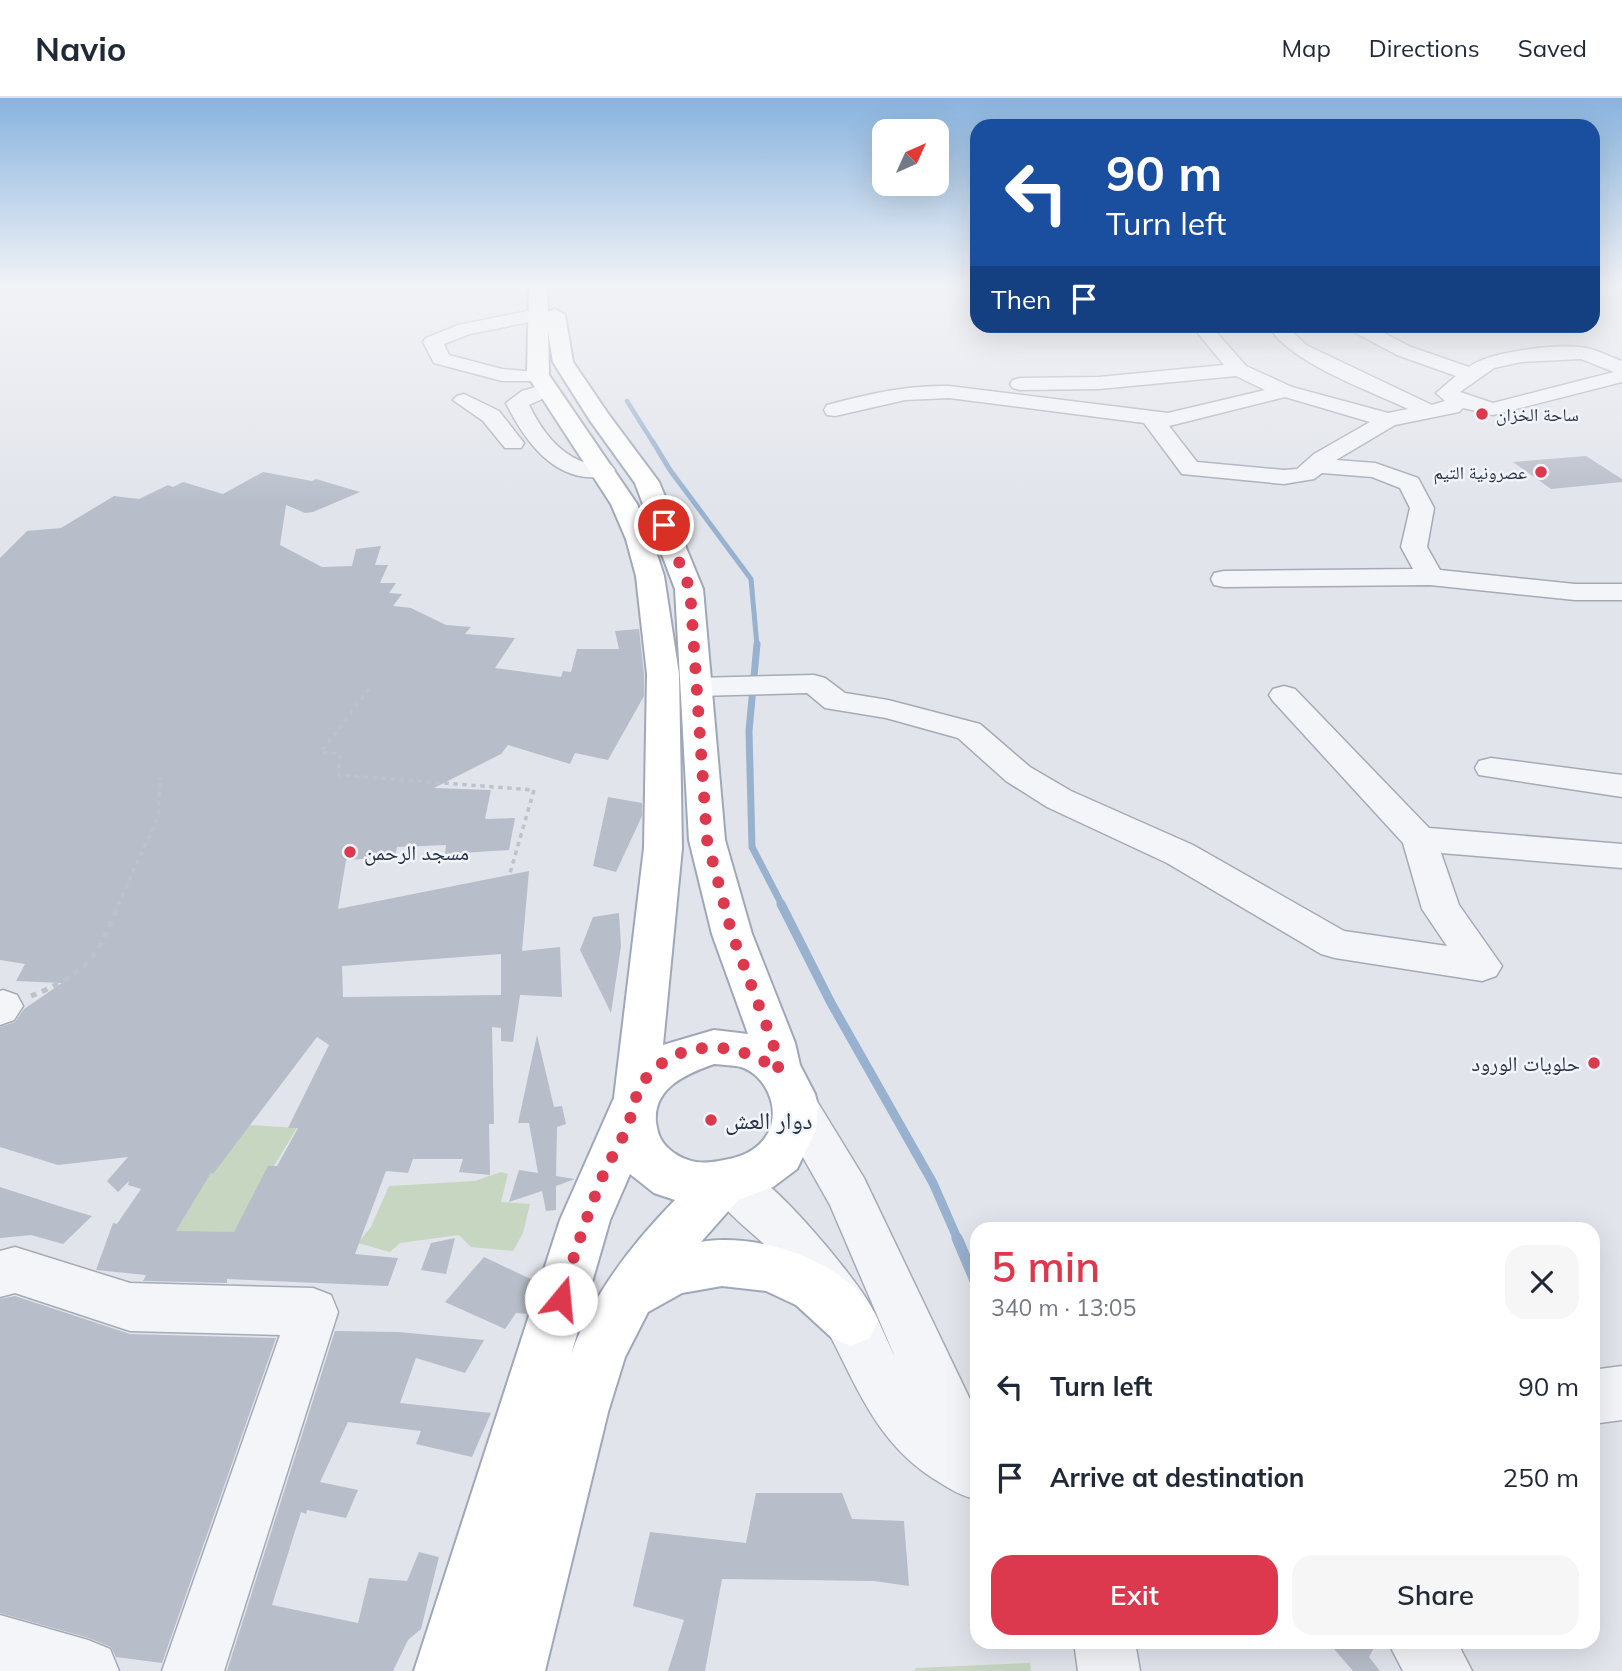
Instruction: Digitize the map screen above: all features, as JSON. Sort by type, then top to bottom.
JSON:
[{"type":"main road","points":[[541,360],[542,383],[624,503],[639,539],[650,576],[663,674],[663,848],[633,1107],[633,1138],[642,1155],[656,1169],[686,1182],[726,1184],[754,1174],[773,1161],[787,1144],[795,1125],[788,1088],[732,934],[707,840],[690,589],[647,482],[600,419],[563,360]]},
{"type":"main road","points":[[447,1671],[585,1220],[648,1076],[667,1060],[690,1051],[714,1047],[739,1049],[761,1057],[788,1088]]},
{"type":"main road","points":[[512,1671],[584,1399],[600,1349],[629,1294],[660,1251],[726,1184]]},
{"type":"main road","points":[[629,1294],[673,1271],[722,1262],[770,1268],[814,1288],[851,1320]]},
{"type":"street","points":[[446,360],[542,383]]},
{"type":"street","points":[[1231,360],[1239,370],[1285,390],[1388,420]]},
{"type":"street","points":[[1322,360],[1430,412]]},
{"type":"street","points":[[1431,360],[1471,374]]},
{"type":"street","points":[[1500,360],[1488,363],[1446,393],[1459,400],[1493,409],[1622,376]]},
{"type":"street","points":[[1602,360],[1622,368]]},
{"type":"street","points":[[988,385],[1099,383],[1239,370]]},
{"type":"street","points":[[542,383],[517,403],[537,439],[548,451],[580,470],[603,470]]},
{"type":"street","points":[[835,410],[885,396],[919,391],[949,392],[1168,420],[1285,390]]},
{"type":"street","points":[[464,400],[491,416],[503,445],[537,439]]},
{"type":"street","points":[[1152,419],[1190,469],[1242,471],[1283,478],[1302,476],[1318,466],[1321,459],[1388,420],[1451,407],[1459,400]]},
{"type":"street","points":[[1318,466],[1375,470],[1410,483],[1422,508],[1414,547],[1430,577]]},
{"type":"street","points":[[1224,579],[1430,577],[1575,592],[1622,592]]},
{"type":"street","points":[[695,687],[814,684],[836,701],[888,709],[969,732],[1018,774],[1059,799],[1180,855],[1335,944],[1482,966],[1441,909],[1419,839],[1284,695]]},
{"type":"street","points":[[1491,768],[1622,786]]},
{"type":"street","points":[[1419,839],[1622,856]]},
{"type":"street","points":[[788,1088],[838,1171],[928,1372],[970,1455]]},
{"type":"street","points":[[726,1184],[794,1241],[820,1273],[851,1320],[876,1374],[900,1412],[943,1453],[970,1469]]},
{"type":"street","points":[[0,1274],[15,1270],[130,1307],[313,1312],[193,1671]]},
{"type":"street","points":[[1600,1396],[1622,1393]]},
{"type":"street","points":[[0,1646],[88,1671]]},
{"type":"street","points":[[1106,1649],[1109,1671]]},
{"type":"street","points":[[1424,1649],[1441,1671]]},
{"type":"path","points":[[369,689],[321,752],[340,754],[339,775],[534,790],[510,873]]},
{"type":"path","points":[[2,1007],[43,992],[86,964],[98,950],[158,817],[160,778]]},
{"type":"green space","points":[[248,1125],[297,1128],[234,1232],[173,1236],[209,1176]]},
{"type":"green space","points":[[501,1172],[508,1174],[501,1202],[530,1204],[523,1233],[513,1251],[471,1247],[459,1235],[400,1243],[390,1252],[358,1243],[371,1227],[389,1186],[475,1181]]},
{"type":"green space","points":[[1030,1663],[1031,1671],[914,1671],[916,1668]]},
{"type":"building","points":[[1586,456],[1622,479],[1622,482],[1551,489],[1513,462]]},
{"type":"building","points":[[263,472],[312,481],[316,479],[360,492],[313,512],[305,513],[286,505],[280,545],[322,567],[352,566],[356,549],[381,546],[375,565],[388,565],[380,583],[396,583],[389,593],[402,594],[393,606],[411,608],[446,625],[471,627],[465,634],[515,638],[495,668],[561,677],[563,671],[571,672],[577,649],[619,649],[615,631],[639,629],[644,696],[608,760],[575,753],[570,764],[508,745],[501,754],[434,788],[491,790],[485,819],[515,818],[509,850],[445,854],[446,845],[397,847],[395,857],[346,860],[338,909],[529,871],[522,951],[560,947],[562,997],[520,995],[513,1042],[501,1041],[501,1028],[492,1027],[494,1124],[489,1124],[490,1175],[459,1172],[463,1159],[413,1159],[408,1173],[386,1171],[355,1254],[398,1258],[388,1286],[227,1279],[227,1283],[143,1281],[146,1275],[96,1270],[113,1223],[117,1224],[141,1189],[128,1185],[129,1181],[118,1192],[107,1181],[128,1157],[58,1165],[0,1147],[0,1027],[15,1022],[24,1009],[62,983],[16,981],[25,964],[0,960],[0,558],[27,531],[61,528],[114,496],[139,499],[168,485],[173,487],[183,482],[223,494]],"holes":[[[501,954],[501,995],[343,997],[342,966]],[[317,1037],[329,1045],[288,1128],[298,1128],[277,1166],[268,1166],[234,1232],[176,1231],[211,1173],[213,1174]]]},
{"type":"building","points":[[608,797],[642,803],[642,816],[616,872],[593,866]]},
{"type":"building","points":[[619,913],[621,946],[611,1013],[580,950],[593,917]]},
{"type":"building","points":[[537,1035],[554,1107],[562,1106],[566,1124],[557,1127],[556,1176],[575,1179],[556,1186],[556,1210],[546,1211],[542,1191],[509,1202],[519,1170],[538,1173],[529,1123],[518,1123]]},
{"type":"building","points":[[0,1187],[92,1216],[63,1244],[31,1235],[0,1238]]},
{"type":"building","points":[[455,1238],[446,1274],[421,1270],[431,1243]]},
{"type":"building","points":[[484,1257],[537,1282],[527,1314],[516,1313],[505,1329],[445,1302]]},
{"type":"building","points":[[15,1296],[130,1334],[276,1338],[162,1663],[116,1657],[111,1647],[89,1638],[0,1613],[0,1299]]},
{"type":"building","points":[[335,1331],[398,1332],[484,1340],[465,1373],[416,1358],[400,1403],[491,1413],[472,1457],[416,1444],[421,1431],[348,1422],[320,1482],[358,1490],[346,1518],[307,1510],[306,1514],[301,1512],[272,1605],[358,1623],[369,1578],[407,1581],[419,1552],[439,1557],[421,1629],[408,1640],[393,1671],[227,1671]]},
{"type":"building","points":[[756,1493],[842,1493],[852,1519],[904,1521],[909,1586],[874,1581],[722,1579],[705,1671],[668,1671],[684,1620],[633,1606],[650,1532],[746,1543]]},
{"type":"building","points":[[1334,1649],[1373,1649],[1369,1657],[1380,1671],[1353,1671]]},
{"type":"waterway","points":[[627,401],[654,444]]},
{"type":"waterway","points":[[653,442],[670,470],[751,579],[757,645]]},
{"type":"waterway","points":[[757,645],[749,731],[752,847],[782,905]]},
{"type":"waterway","points":[[781,904],[831,1003],[933,1183],[958,1240]]},
{"type":"waterway","points":[[957,1238],[970,1269]]},
{"type":"place","name":"ساحة الخزان","points":[[1482,414]]},
{"type":"place","name":"عصرونية التيم","points":[[1541,472]]},
{"type":"place","name":"مسجد الرحمن","points":[[350,852]]},
{"type":"place","name":"حلويات الورود","points":[[1594,1063]]},
{"type":"place","name":"دوار العش","points":[[711,1120]]},
{"type":"route","points":[[561,1299],[585,1220],[630,1119],[636,1095],[648,1076],[667,1060],[690,1051],[714,1047],[739,1049],[761,1057],[779,1071],[773,1043],[732,934],[707,840],[690,589],[664,525]]}]
